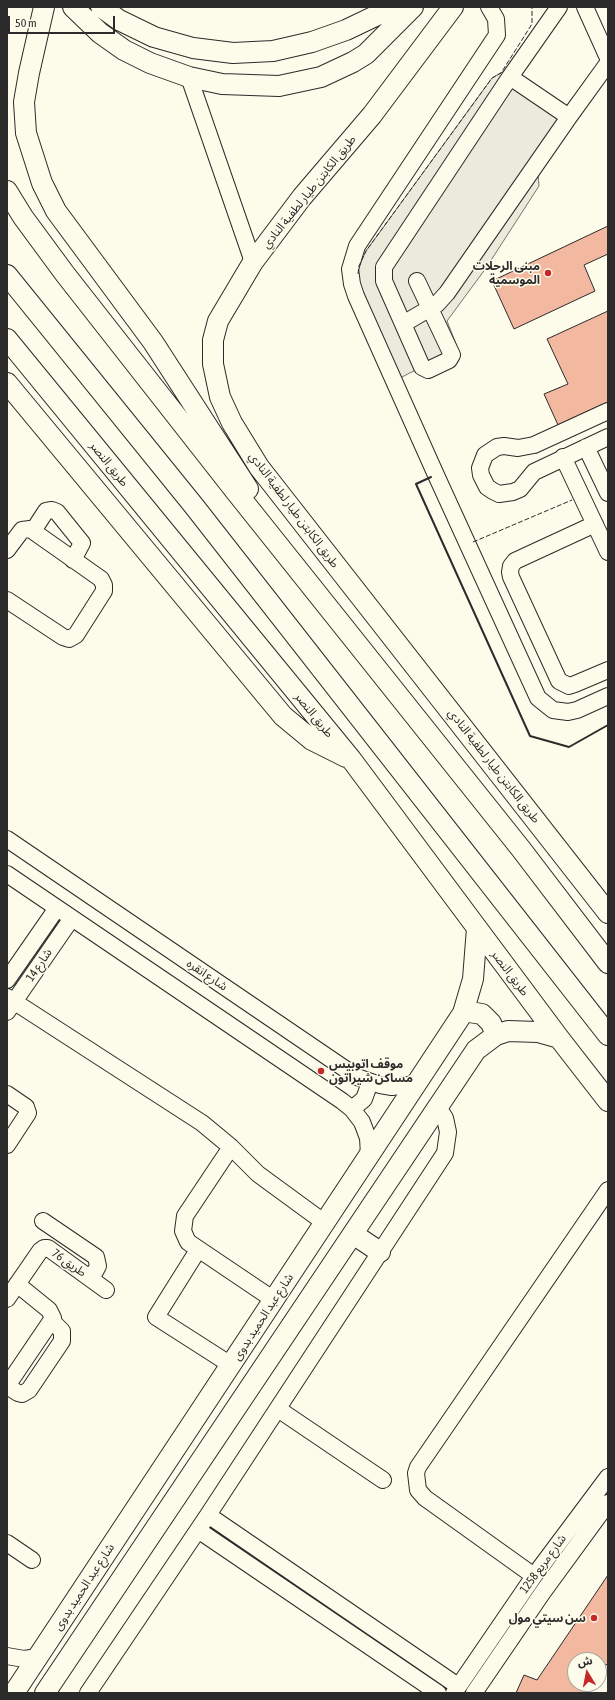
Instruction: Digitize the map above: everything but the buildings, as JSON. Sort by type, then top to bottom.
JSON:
[{"type":"main road","points":[[44,7],[24,102],[26,133],[42,183],[56,211],[153,342],[253,497],[262,524]]},
{"type":"main road","points":[[73,7],[100,33],[124,50],[150,64],[189,77],[222,84],[272,86],[302,83],[339,70],[366,54],[413,7]]},
{"type":"main road","points":[[101,7],[120,20],[154,37],[193,48],[233,53],[273,51],[312,42],[346,30],[394,7]]},
{"type":"main road","name":"طريق الكابتن طيار لطفية النادي","points":[[453,7],[372,115],[302,198],[253,262],[218,322],[213,340],[213,364],[220,396],[232,422],[259,466],[608,912]]},
{"type":"main road","points":[[7,191],[23,217],[66,274],[262,524],[521,849],[608,963]]},
{"type":"main road","points":[[7,274],[194,506],[608,1034]]},
{"type":"main road","name":"طريق النصر","points":[[7,339],[351,759],[559,1038],[608,1101]]},
{"type":"main road","points":[[175,377],[182,382],[198,387],[211,386],[216,379]]},
{"type":"main road","points":[[7,383],[283,716],[312,740],[351,759]]},
{"type":"main road","name":"شارع عبد الحميد بدوى","points":[[14,1693],[463,1013],[473,979],[477,928]]},
{"type":"main road","points":[[463,1013],[469,1012],[482,1014],[491,1023],[496,1035]]},
{"type":"main road","points":[[45,1693],[476,1050],[496,1035],[508,1031],[538,1032],[559,1038]]},
{"type":"main road","points":[[353,1234],[380,1252]]},
{"type":"street","points":[[489,7],[496,20],[497,35],[358,246],[350,270],[352,284],[429,460],[538,698],[553,710],[568,712],[577,710],[608,696]]},
{"type":"street","points":[[418,281],[452,357],[430,369],[423,368],[384,281],[384,268],[510,77],[559,7]]},
{"type":"street","points":[[403,324],[431,309],[447,293],[569,117],[607,57],[585,7]]},
{"type":"street","points":[[189,77],[253,262]]},
{"type":"street","points":[[510,77],[569,117]]},
{"type":"street","points":[[606,441],[586,447],[534,472],[520,489],[507,494],[500,494],[487,487],[480,475],[480,468],[485,455],[497,447],[504,446],[518,448],[534,445],[608,411]]},
{"type":"street","points":[[586,447],[608,492]]},
{"type":"street","points":[[563,457],[608,552]]},
{"type":"street","points":[[33,531],[46,511],[52,510],[57,512],[82,543],[73,560]]},
{"type":"street","points":[[595,524],[515,561],[511,566],[510,578],[559,681],[569,686],[608,670]]},
{"type":"street","points":[[7,550],[22,530],[30,529],[101,579],[104,585],[104,591],[73,637],[63,637],[7,600]]},
{"type":"street","name":"شارع انقره","points":[[7,839],[357,1077],[368,1082],[392,1087],[416,1084]]},
{"type":"street","points":[[7,874],[352,1109],[366,1130],[369,1155]]},
{"type":"street","name":"شارع 14","points":[[7,980],[56,908]]},
{"type":"street","name":"شارع 14","points":[[9,1004],[72,918]]},
{"type":"street","points":[[9,1004],[202,1123],[231,1147],[258,1174],[325,1223]]},
{"type":"street","points":[[352,1109],[364,1099],[368,1088],[368,1082]]},
{"type":"street","points":[[7,1094],[26,1107],[28,1113],[7,1145]]},
{"type":"street","points":[[88,1693],[208,1516],[445,1153],[448,1132],[445,1118],[438,1107]]},
{"type":"street","points":[[231,1147],[183,1221],[184,1237],[198,1250],[274,1300]]},
{"type":"street","points":[[534,1576],[425,1498],[416,1485],[416,1473],[418,1467],[608,1190]]},
{"type":"street","points":[[43,1221],[96,1258],[98,1266],[91,1279]]},
{"type":"street","name":"طريق 76","points":[[7,1299],[40,1251],[44,1248],[48,1248],[106,1290]]},
{"type":"street","points":[[198,1250],[156,1317],[231,1365]]},
{"type":"street","points":[[7,1386],[52,1320],[49,1310],[17,1284]]},
{"type":"street","points":[[278,1409],[383,1480]]},
{"type":"street","name":"شارع مربع 1258","points":[[456,1690],[534,1576],[608,1477]]},
{"type":"street","name":"شارع مربع 1258","points":[[474,1693],[608,1503]]},
{"type":"street","points":[[208,1516],[456,1690]]},
{"type":"street","points":[[198,1530],[438,1693]]},
{"type":"street","points":[[7,1542],[32,1560]]},
{"type":"street","points":[[7,1656],[24,1659],[38,1657]]},
{"type":"street","points":[[597,1693],[608,1673]]},
{"type":"shaded area","points":[[511,67],[575,121],[538,173],[539,186],[486,268],[447,321],[460,354],[451,352],[398,379],[357,284],[359,266],[366,251],[492,78]]},
{"type":"fence","points":[[358,274],[359,266],[366,251],[492,78],[501,73],[532,24],[532,7]]},
{"type":"fence","points":[[473,542],[572,500]]},
{"type":"wall","points":[[431,477],[416,484],[530,736],[569,747],[608,725]]},
{"type":"place","name":"مبنى الرحلات الموسمية","points":[[548,273]]},
{"type":"place","name":"موقف اتوبيس مساكن شيراتون","points":[[321,1071]]},
{"type":"place","name":"سن سيتي مول","points":[[594,1618]]}]
